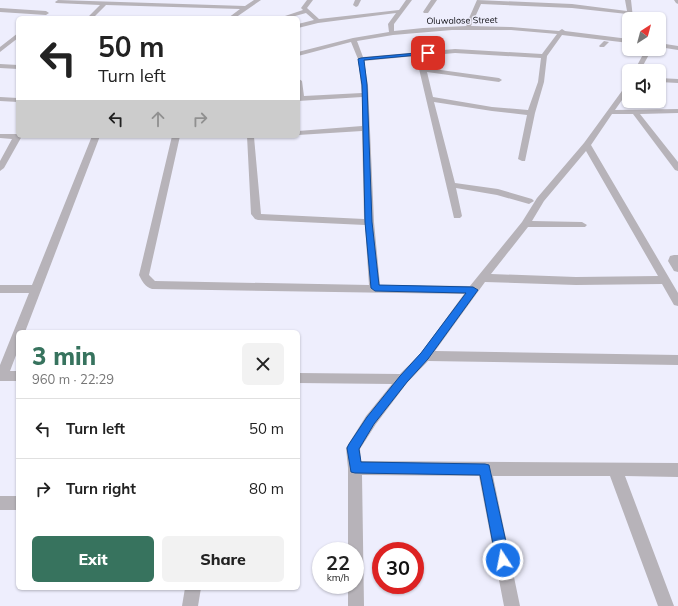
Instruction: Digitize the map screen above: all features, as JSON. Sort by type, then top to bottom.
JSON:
[{"type":"street","points":[[234,16],[258,0]]},
{"type":"street","points":[[310,0],[304,8],[318,21]]},
{"type":"street","points":[[391,31],[391,24],[409,0]]},
{"type":"street","points":[[426,12],[434,0]]},
{"type":"street","points":[[628,0],[629,12]]},
{"type":"street","points":[[469,25],[479,1],[572,6],[622,12]]},
{"type":"street","points":[[0,10],[105,3],[247,8]]},
{"type":"street","points":[[92,16],[105,3]]},
{"type":"street","points":[[42,16],[54,6]]},
{"type":"street","points":[[289,16],[307,11]]},
{"type":"street","points":[[300,26],[318,21],[401,11]]},
{"type":"street","name":"Oluwalose Street","points":[[300,52],[342,39],[391,31],[469,25],[562,30],[622,39]]},
{"type":"street","name":"Oluwalose Street","points":[[300,53],[353,40],[392,33],[469,27],[562,32],[606,42],[622,41]]},
{"type":"street","points":[[522,159],[531,113],[542,82],[544,56],[562,32]]},
{"type":"street","points":[[0,50],[16,37]]},
{"type":"street","points":[[353,40],[361,59],[366,128],[368,222],[375,288]]},
{"type":"street","points":[[606,42],[622,45]]},
{"type":"street","points":[[666,45],[678,47]]},
{"type":"street","points":[[361,59],[455,51],[544,56]]},
{"type":"street","points":[[419,54],[452,185],[457,216]]},
{"type":"street","points":[[0,67],[16,68]]},
{"type":"street","points":[[423,70],[499,80]]},
{"type":"street","points":[[666,80],[678,81]]},
{"type":"street","points":[[356,606],[355,468],[353,448],[371,420],[403,379],[425,356],[473,290],[484,278],[525,224],[540,200],[587,145],[622,94]]},
{"type":"street","points":[[300,99],[364,95]]},
{"type":"street","points":[[0,98],[16,100]]},
{"type":"street","points":[[430,99],[492,109],[531,113]]},
{"type":"street","points":[[609,112],[678,111]]},
{"type":"street","points":[[635,112],[678,168]]},
{"type":"street","points":[[300,133],[366,128]]},
{"type":"street","points":[[0,136],[16,137]]},
{"type":"street","points":[[0,168],[17,138]]},
{"type":"street","points":[[20,330],[95,138]]},
{"type":"street","points":[[176,138],[144,275],[152,285],[473,290]]},
{"type":"street","points":[[253,138],[256,214],[258,217],[368,222]]},
{"type":"street","points":[[587,145],[670,284],[678,302]]},
{"type":"street","points":[[452,185],[498,192],[529,201]]},
{"type":"street","points":[[525,224],[582,225]]},
{"type":"street","points":[[678,258],[674,258],[673,261],[678,268]]},
{"type":"street","points":[[484,278],[670,284]]},
{"type":"street","points":[[0,289],[36,289]]},
{"type":"street","points":[[16,340],[1,376],[16,376]]},
{"type":"street","points":[[425,356],[678,360]]},
{"type":"street","points":[[300,378],[403,379]]},
{"type":"street","points":[[355,468],[678,470]]},
{"type":"street","points":[[485,469],[512,606]]},
{"type":"street","points":[[615,470],[666,606]]},
{"type":"street","points":[[0,503],[16,503]]},
{"type":"street","points":[[190,606],[193,590]]},
{"type":"route","points":[[428,53],[361,59],[365,85],[364,95],[368,222],[375,288],[473,290],[425,356],[403,379],[371,420],[353,448],[355,468],[485,469],[503,560]]}]
